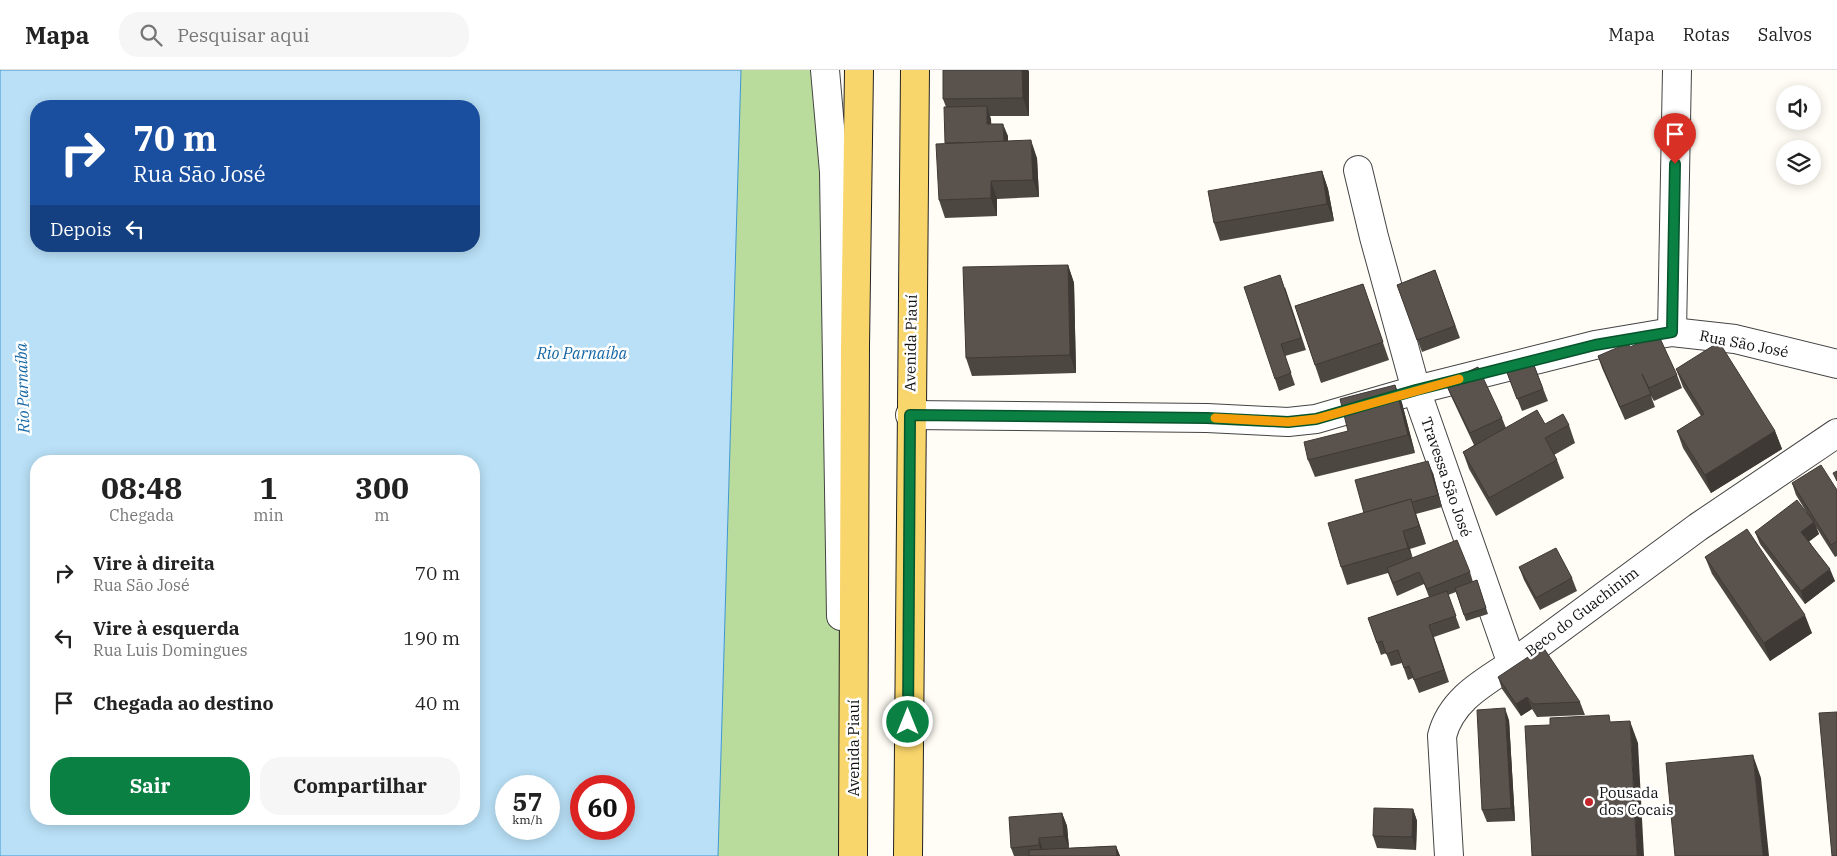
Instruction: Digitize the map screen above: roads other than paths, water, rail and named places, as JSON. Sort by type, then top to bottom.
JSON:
[{"type":"main road","name":"Avenida Piauí","points":[[908,856],[910,415],[915,70]]},
{"type":"main road","name":"Avenida Piauí","points":[[853,856],[855,347],[859,74]]},
{"type":"street","points":[[825,70],[834,172],[842,652],[842,856]]},
{"type":"street","points":[[1672,332],[1677,70]]},
{"type":"street","name":"Travessa São José","points":[[1358,170],[1374,237],[1416,390],[1512,664]]},
{"type":"street","name":"Rua São José","points":[[910,415],[1207,418],[1288,422],[1316,419],[1416,390],[1595,345],[1672,332],[1735,339],[1837,364]]},
{"type":"street","name":"Beco do Guachinim","points":[[1449,856],[1442,736],[1446,720],[1462,700],[1485,681],[1512,664],[1698,526],[1837,434]]},
{"type":"water","name":"Rio Parnaíba","points":[[0,70],[741,70],[718,856],[0,856]]},
{"type":"place","name":"Pousada dos Cocais","points":[[1589,802]]}]
